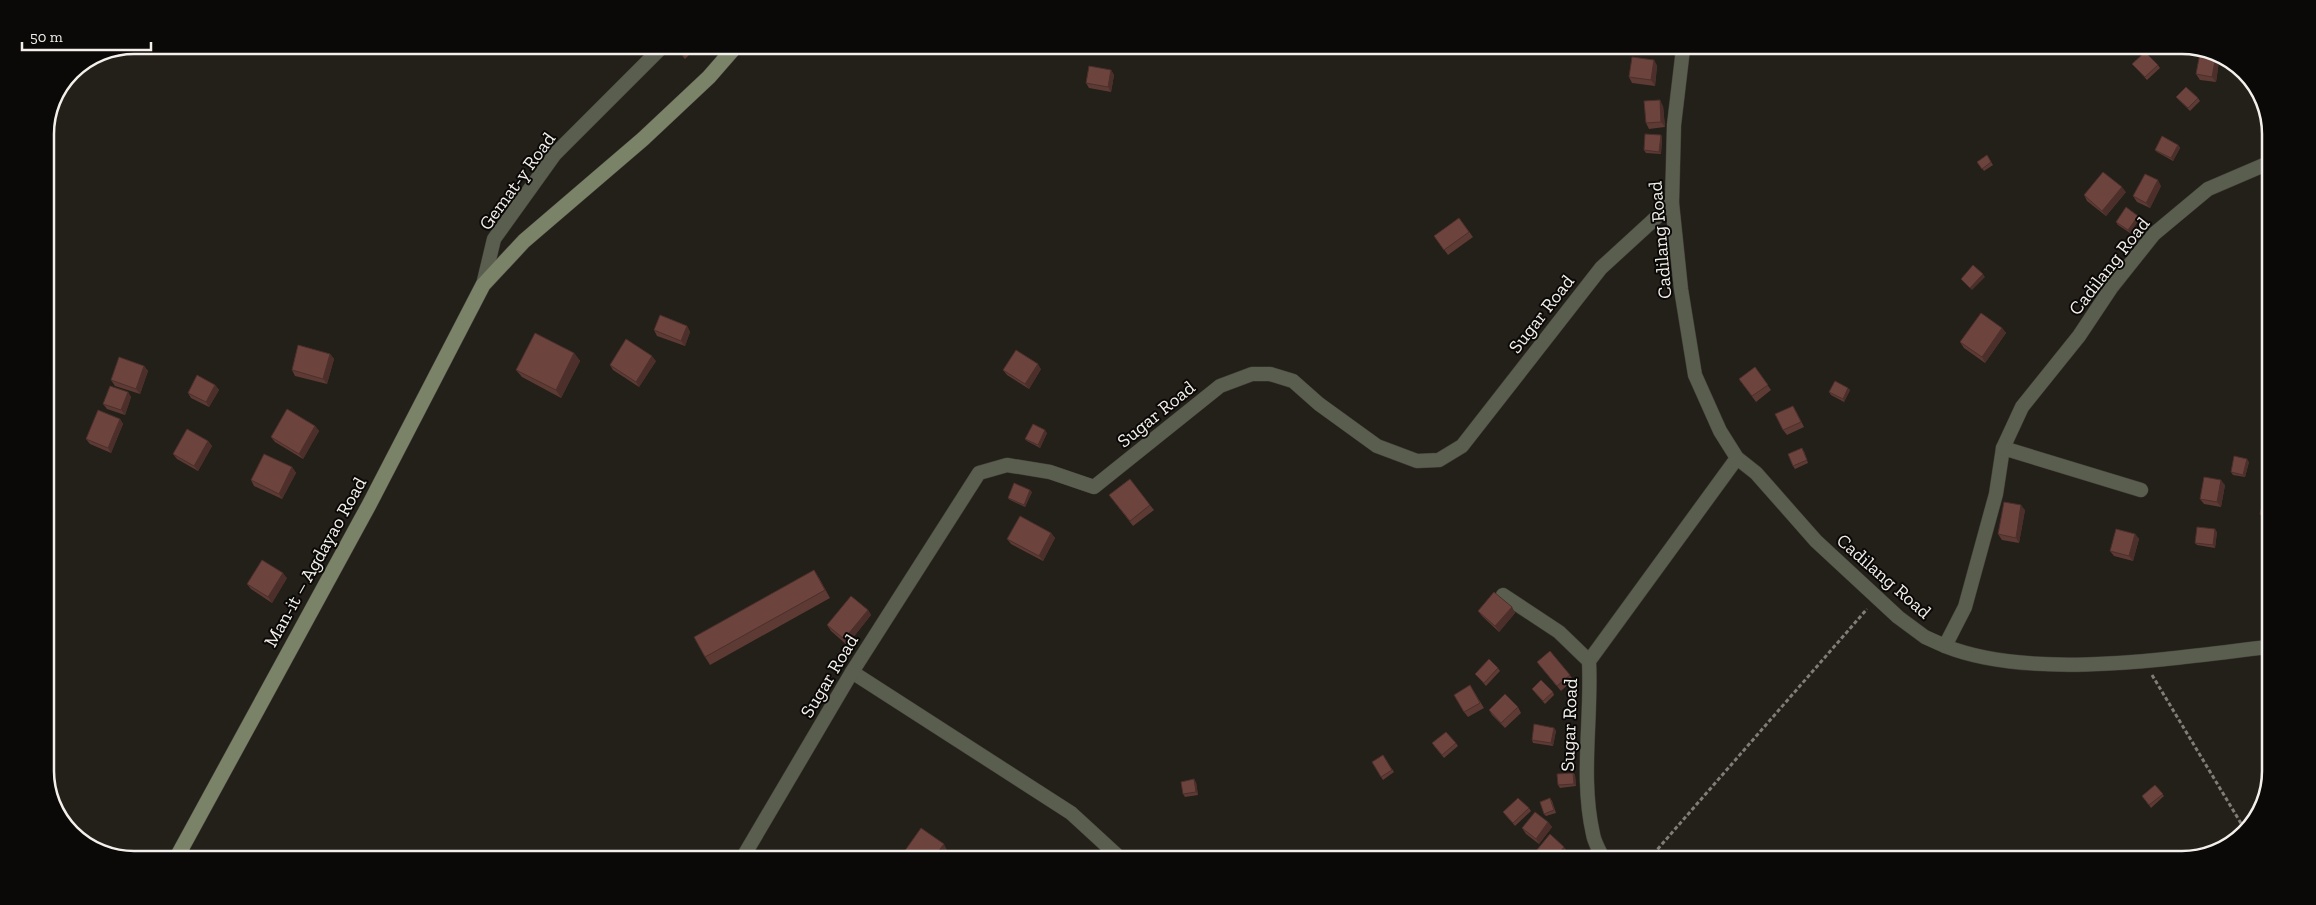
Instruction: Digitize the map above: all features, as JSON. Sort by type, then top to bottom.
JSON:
[{"type":"street","name":"Gemat-y Road","points":[[483,285],[494,239],[555,154],[655,54]]},
{"type":"street","name":"Man-it – Agdayao Road","points":[[180,851],[369,505],[483,285],[524,241],[643,139],[709,77],[729,54]]},
{"type":"street","name":"Cadilang Road","points":[[1682,54],[1674,125],[1672,203],[1681,289],[1695,375],[1720,431],[1737,458],[1756,473],[1816,541],[1898,617],[1925,636],[1945,646],[1965,607],[1996,494],[2003,448],[2022,407],[2154,234],[2208,189],[2262,165]]},
{"type":"street","name":"Sugar Road","points":[[747,851],[852,672],[979,473],[1007,465],[1050,472],[1094,487],[1220,386],[1252,374],[1270,374],[1293,381],[1319,404],[1377,446],[1417,462],[1439,460],[1462,446],[1601,268],[1672,203]]},
{"type":"street","points":[[2003,448],[2141,490]]},
{"type":"street","name":"Sugar Road","points":[[1600,851],[1593,835],[1586,780],[1591,695],[1589,661],[1737,458]]},
{"type":"street","points":[[1503,594],[1559,632],[1589,661]]},
{"type":"street","points":[[1945,646],[1968,655],[2012,662],[2069,664],[2184,656],[2262,648]]},
{"type":"street","points":[[852,672],[1071,813],[1112,851]]},
{"type":"path","points":[[1656,851],[1877,597]]},
{"type":"path","points":[[2149,670],[2242,824]]},
{"type":"building","points":[[2143,54],[2147,54],[2158,65],[2145,77],[2132,64]]},
{"type":"building","points":[[2199,56],[2215,61],[2212,77],[2196,74]]},
{"type":"building","points":[[1632,57],[1654,60],[1651,80],[1629,77]]},
{"type":"building","points":[[1089,66],[1111,70],[1108,87],[1086,83]]},
{"type":"building","points":[[2186,87],[2198,98],[2188,108],[2176,97]]},
{"type":"building","points":[[1660,100],[1661,122],[1646,123],[1644,101]]},
{"type":"building","points":[[1645,134],[1661,135],[1659,152],[1644,150]]},
{"type":"building","points":[[2162,136],[2178,145],[2171,158],[2155,150]]},
{"type":"building","points":[[1987,155],[1991,162],[1982,169],[1977,162]]},
{"type":"building","points":[[2103,172],[2122,187],[2102,211],[2084,195]]},
{"type":"building","points":[[2145,174],[2158,180],[2146,203],[2133,196]]},
{"type":"building","points":[[2126,207],[2138,216],[2128,230],[2116,222]]},
{"type":"building","points":[[1459,218],[1469,232],[1444,250],[1434,236]]},
{"type":"building","points":[[1973,265],[1983,274],[1970,288],[1961,279]]},
{"type":"building","points":[[1981,313],[2002,328],[1982,357],[1960,342]]},
{"type":"building","points":[[660,315],[687,326],[681,341],[654,330]]},
{"type":"building","points":[[535,333],[574,353],[556,390],[516,370]]},
{"type":"building","points":[[626,339],[652,356],[636,382],[610,365]]},
{"type":"building","points":[[298,345],[330,354],[323,379],[292,370]]},
{"type":"building","points":[[1016,350],[1038,364],[1025,384],[1003,370]]},
{"type":"building","points":[[119,357],[144,366],[136,389],[111,380]]},
{"type":"building","points":[[1755,367],[1768,385],[1752,396],[1739,379]]},
{"type":"building","points":[[197,375],[215,385],[206,402],[188,393]]},
{"type":"building","points":[[1835,381],[1848,388],[1843,399],[1829,392]]},
{"type":"building","points":[[110,386],[128,392],[121,410],[103,404]]},
{"type":"building","points":[[1793,406],[1801,422],[1783,430],[1775,414]]},
{"type":"building","points":[[287,409],[315,426],[299,454],[271,437]]},
{"type":"building","points":[[98,410],[120,419],[108,448],[86,439]]},
{"type":"building","points":[[1033,424],[1045,430],[1038,445],[1025,439]]},
{"type":"building","points":[[187,429],[208,441],[194,466],[173,454]]},
{"type":"building","points":[[1802,448],[1807,460],[1793,466],[1788,454]]},
{"type":"building","points":[[264,454],[292,467],[279,494],[251,480]]},
{"type":"building","points":[[2234,456],[2247,459],[2243,475],[2231,472]]},
{"type":"building","points":[[2204,477],[2221,480],[2217,502],[2200,499]]},
{"type":"building","points":[[1130,479],[1150,505],[1130,521],[1109,495]]},
{"type":"building","points":[[1014,483],[1030,490],[1024,505],[1008,498]]},
{"type":"building","points":[[2004,502],[2021,505],[2016,538],[1998,534]]},
{"type":"building","points":[[1020,516],[1051,533],[1039,556],[1007,539]]},
{"type":"building","points":[[2197,527],[2215,529],[2213,545],[2195,543]]},
{"type":"building","points":[[2116,529],[2135,534],[2129,556],[2110,551]]},
{"type":"building","points":[[262,560],[283,573],[268,597],[247,584]]},
{"type":"building","points":[[814,570],[825,590],[705,657],[694,637]]},
{"type":"building","points":[[1494,592],[1512,607],[1495,626],[1478,611]]},
{"type":"building","points":[[851,596],[868,610],[844,639],[827,625]]},
{"type":"building","points":[[1550,651],[1570,675],[1557,686],[1537,662]]},
{"type":"building","points":[[1489,659],[1498,668],[1484,683],[1475,674]]},
{"type":"building","points":[[1541,680],[1553,692],[1543,701],[1532,689]]},
{"type":"building","points":[[1470,685],[1480,703],[1464,712],[1454,695]]},
{"type":"building","points":[[1505,694],[1518,707],[1501,723],[1489,710]]},
{"type":"building","points":[[1534,724],[1554,728],[1551,743],[1532,740]]},
{"type":"building","points":[[1446,732],[1456,743],[1442,755],[1432,743]]},
{"type":"building","points":[[1383,755],[1392,770],[1381,777],[1372,762]]},
{"type":"building","points":[[1573,773],[1574,784],[1558,785],[1557,774]]},
{"type":"building","points":[[1194,779],[1196,792],[1183,794],[1181,782]]},
{"type":"building","points":[[2155,785],[2163,794],[2149,805],[2142,796]]},
{"type":"building","points":[[1518,798],[1529,808],[1513,823],[1503,812]]},
{"type":"building","points":[[1550,798],[1554,810],[1544,814],[1540,802]]},
{"type":"building","points":[[1535,812],[1548,822],[1536,839],[1522,828]]},
{"type":"building","points":[[921,828],[944,844],[939,851],[905,851]]},
{"type":"building","points":[[1550,834],[1564,847],[1561,851],[1536,851]]}]
